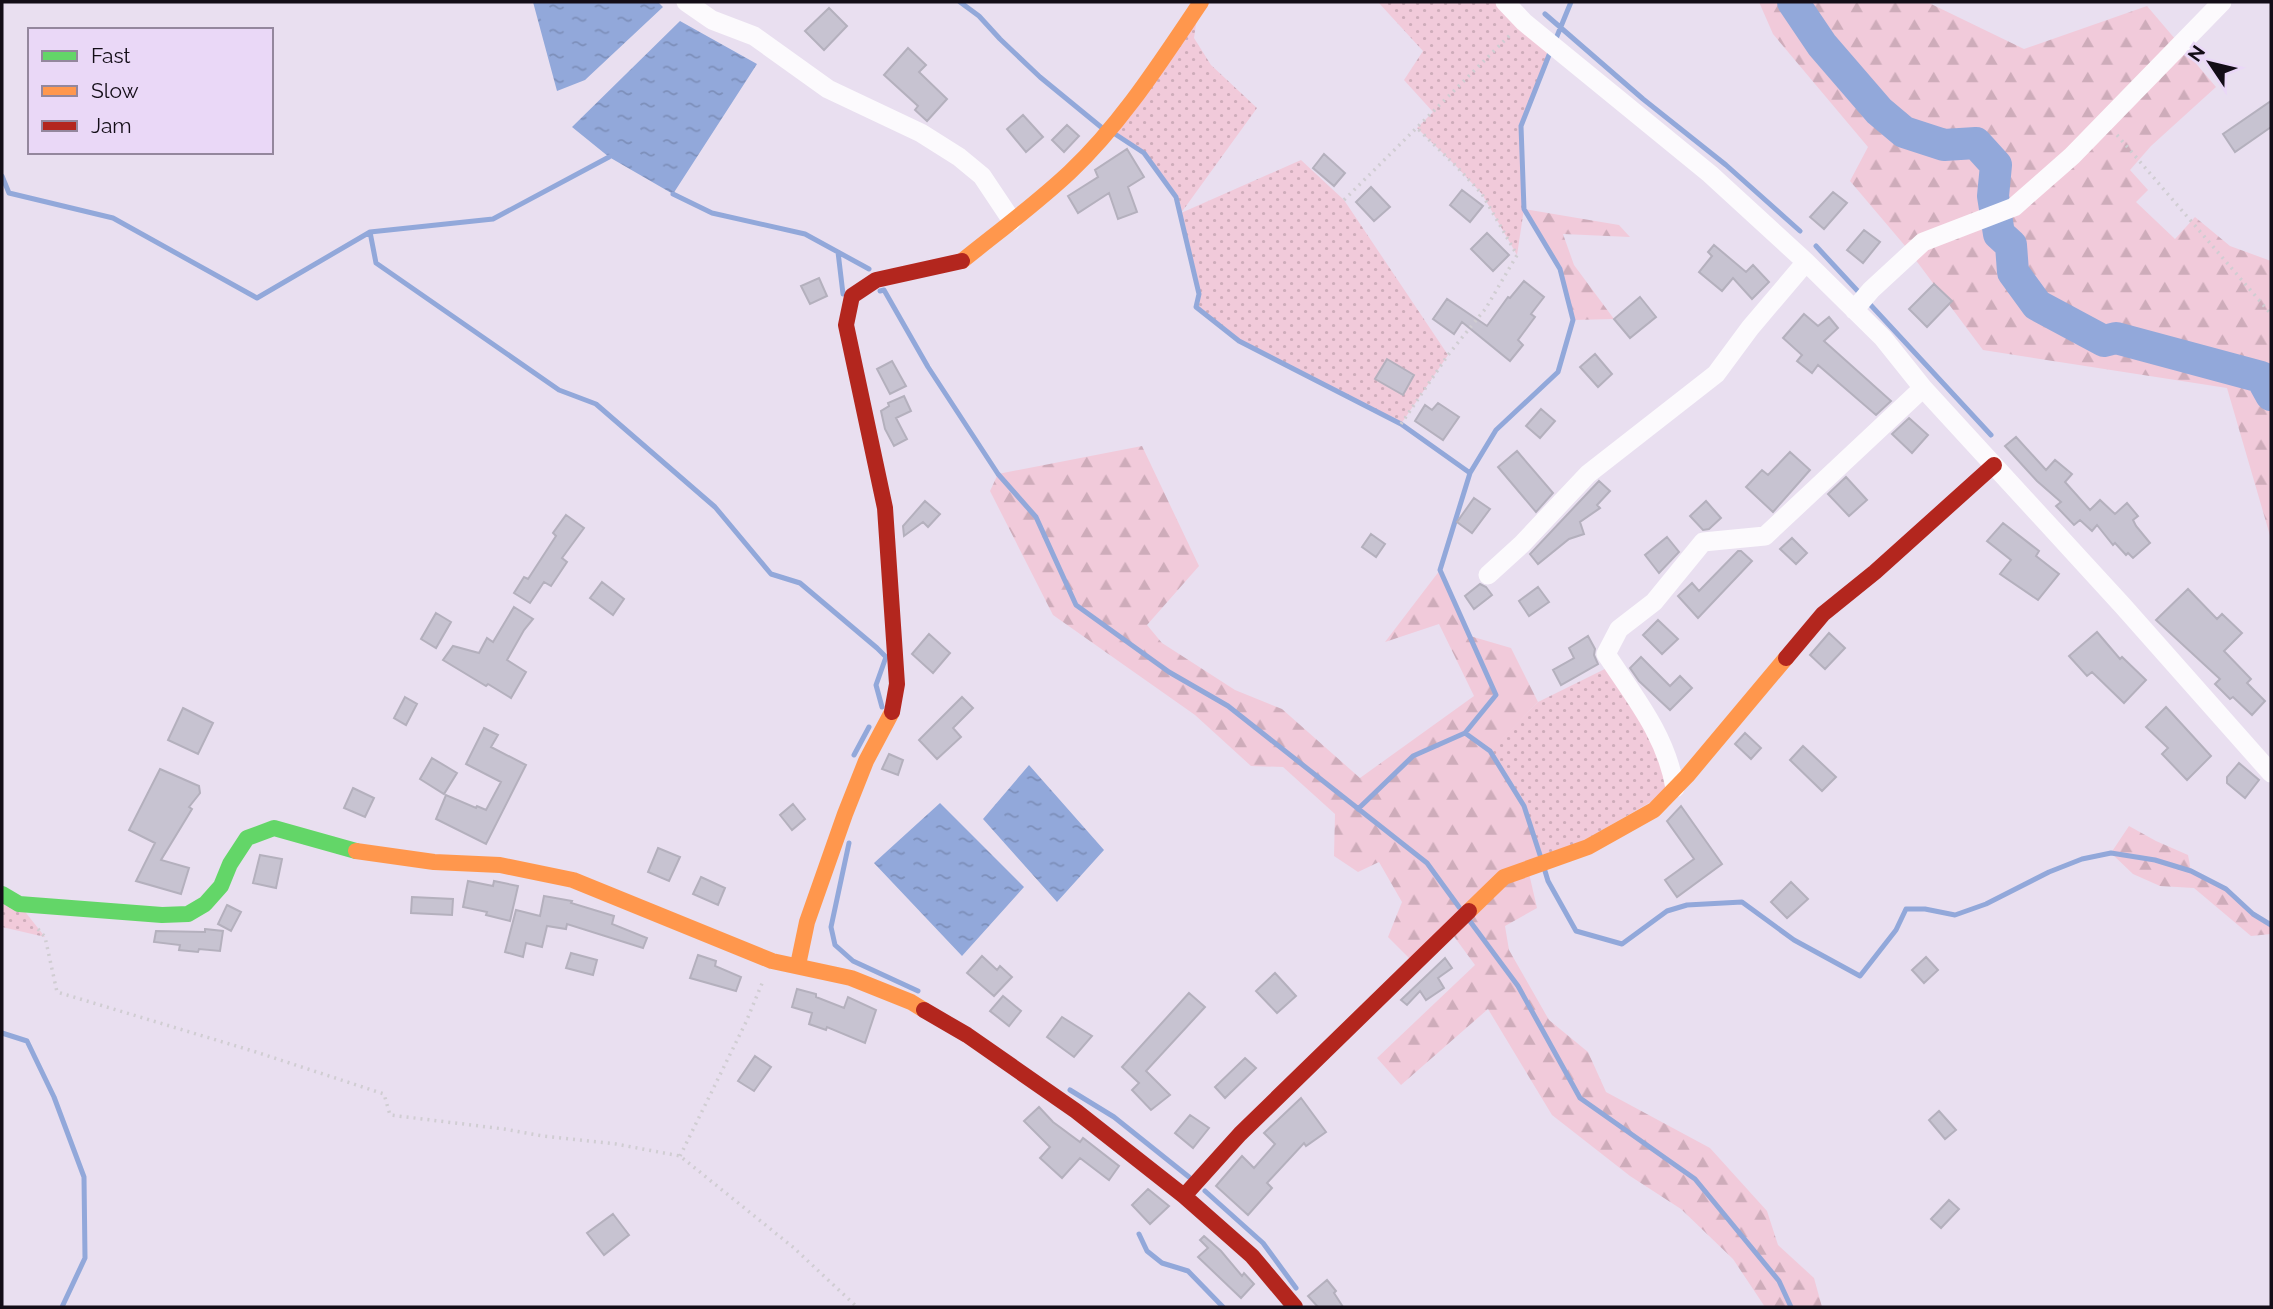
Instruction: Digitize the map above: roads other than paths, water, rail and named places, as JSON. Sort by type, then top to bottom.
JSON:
[{"type":"street","points":[[686,2],[712,20],[754,37],[828,89],[921,133],[959,157],[982,176],[1012,221]]},
{"type":"street","points":[[797,965],[807,922],[845,814],[866,761],[892,713],[897,684],[885,508],[846,325],[852,296],[876,280],[962,261],[1012,221],[1070,172],[1103,137],[1149,78],[1201,2]]},
{"type":"street","points":[[1505,2],[1524,22],[1710,174],[1806,262],[1883,338],[1923,388],[2271,773]]},
{"type":"street","points":[[1854,310],[1871,290],[1923,242],[2014,207],[2072,156],[2222,2]]},
{"type":"street","points":[[1488,575],[1522,544],[1588,474],[1716,374],[1750,328],[1806,262]]},
{"type":"street","points":[[1675,788],[1671,768],[1657,730],[1606,654],[1619,629],[1654,602],[1703,542],[1765,536],[1923,388]]},
{"type":"street","points":[[1184,1196],[1240,1134],[1504,877],[1588,847],[1654,810],[1823,614],[1875,572],[1994,465]]},
{"type":"street","points":[[2,894],[19,904],[162,915],[188,914],[205,904],[222,886],[230,864],[247,838],[274,828],[354,851],[434,862],[500,865],[573,880],[772,961],[851,978],[911,1002],[967,1035],[1076,1111],[1184,1196],[1252,1256],[1295,1307]]},
{"type":"water","points":[[533,2],[658,2],[663,7],[585,80],[557,91]]},
{"type":"water","points":[[680,21],[757,64],[673,194],[609,157],[572,127]]},
{"type":"water","points":[[1029,765],[1104,850],[1057,902],[983,819]]},
{"type":"water","points":[[940,803],[1024,887],[962,956],[874,863]]},
{"type":"waterway","points":[[960,2],[979,16],[1040,77],[1101,127]]},
{"type":"waterway","points":[[1555,41],[1571,2]]},
{"type":"waterway","points":[[1793,2],[1822,45],[1879,111],[1904,132],[1944,145],[1976,143],[1996,165],[1993,196],[1999,234],[2011,245],[2013,272],[2037,305],[2104,341],[2116,338],[2261,377],[2271,395]]},
{"type":"waterway","points":[[1545,14],[1643,99],[1726,165],[1800,231]]},
{"type":"waterway","points":[[1465,733],[1496,695],[1440,570],[1470,473],[1496,430],[1558,372],[1573,320],[1560,269],[1524,209],[1521,126],[1551,50]]},
{"type":"waterway","points":[[1115,134],[1144,153],[1176,197],[1199,294],[1196,307],[1239,341],[1401,424],[1470,473]]},
{"type":"waterway","points":[[2,176],[9,193],[113,218],[257,298],[370,232],[493,219],[609,157]]},
{"type":"waterway","points":[[673,194],[712,213],[805,234],[869,269]]},
{"type":"waterway","points":[[370,232],[376,263],[559,390],[596,404],[715,507],[771,574],[800,583],[877,648],[886,657],[876,685],[882,707]]},
{"type":"waterway","points":[[1816,246],[1991,435]]},
{"type":"waterway","points":[[838,252],[843,294]]},
{"type":"waterway","points":[[880,291],[884,290],[928,367],[998,474],[1036,517],[1076,605],[1169,672],[1228,706],[1427,863],[1459,907]]},
{"type":"waterway","points":[[854,755],[869,727]]},
{"type":"waterway","points":[[1358,809],[1413,756],[1465,733],[1490,751],[1524,806],[1540,855]]},
{"type":"waterway","points":[[849,843],[831,927],[835,945],[853,961],[918,991]]},
{"type":"waterway","points":[[1545,871],[1576,931],[1622,944],[1667,911],[1687,905],[1742,902],[1794,940],[1860,976],[1896,930],[1906,909],[1925,909],[1955,915],[1986,904],[2049,872],[2082,859],[2111,853],[2155,860],[2191,871],[2226,889],[2253,914],[2271,925]]},
{"type":"waterway","points":[[1469,920],[1518,986],[1580,1098],[1695,1179],[1779,1281],[1791,1307]]},
{"type":"waterway","points":[[2,1033],[27,1041],[54,1097],[84,1177],[85,1258],[62,1307]]},
{"type":"waterway","points":[[1070,1090],[1114,1117],[1189,1177]]},
{"type":"waterway","points":[[1205,1191],[1263,1243],[1296,1288]]},
{"type":"waterway","points":[[1139,1234],[1147,1251],[1162,1263],[1188,1271],[1223,1307]]}]
